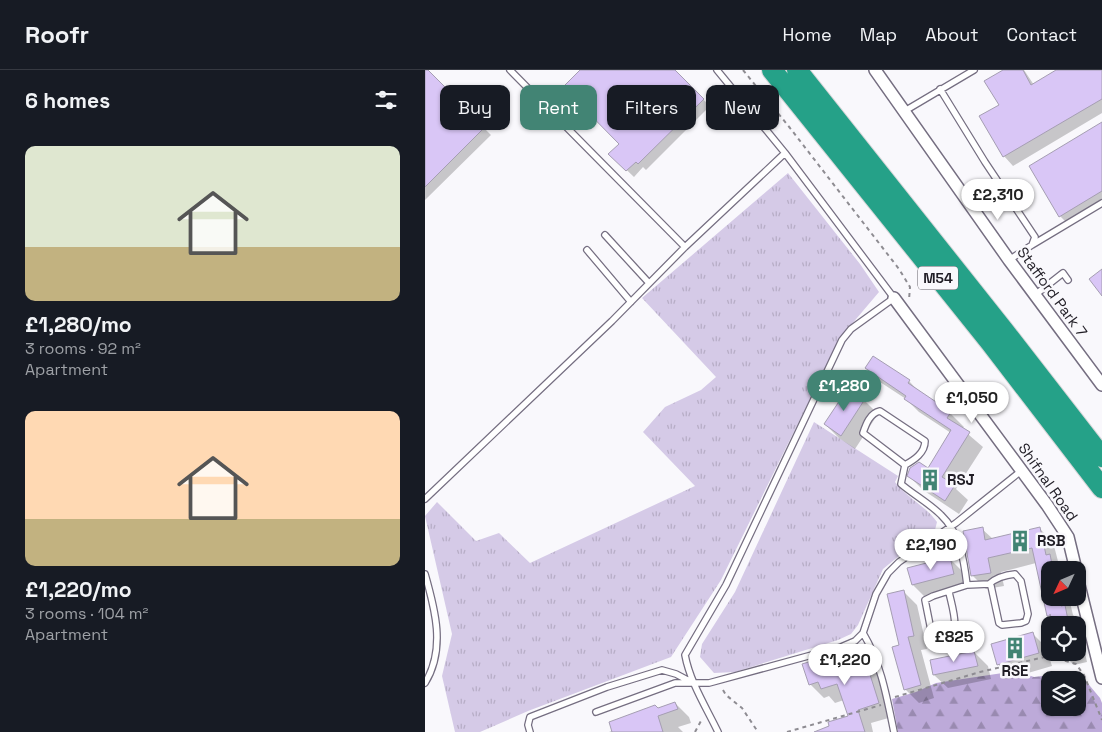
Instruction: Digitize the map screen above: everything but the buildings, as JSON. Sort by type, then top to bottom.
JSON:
[{"type":"highway","name":"M54","points":[[772,70],[990,342],[1102,488]]},
{"type":"highway","name":"M54","points":[[797,70],[1102,457]]},
{"type":"street","name":"Stafford Park 7","points":[[875,70],[1009,260],[1102,385]]},
{"type":"street","name":"Shifnal Road","points":[[893,298],[1047,505],[1068,537],[1074,561]]},
{"type":"street","points":[[1084,606],[1102,678]]},
{"type":"street","points":[[1090,628],[1102,626]]},
{"type":"lane","points":[[510,70],[685,247]]},
{"type":"lane","points":[[717,70],[785,153],[893,298],[851,330],[842,340],[726,585],[685,654],[687,666],[694,684],[718,732]]},
{"type":"lane","points":[[903,112],[974,70]]},
{"type":"lane","points":[[941,89],[985,162],[1035,237],[1033,244]]},
{"type":"lane","points":[[425,498],[785,153]]},
{"type":"lane","points":[[1009,260],[1102,203]]},
{"type":"lane","points":[[605,235],[649,284]]},
{"type":"lane","points":[[587,250],[631,302]]},
{"type":"lane","points":[[1035,294],[1063,273],[1068,280]]},
{"type":"lane","points":[[905,465],[863,433],[875,412],[880,411],[925,441],[923,450],[905,465],[901,484],[940,514],[950,527],[959,541],[967,585]]},
{"type":"lane","points":[[597,712],[675,683],[709,683],[841,647],[855,641],[863,633],[875,594],[887,573],[899,562],[950,527],[1021,471]]},
{"type":"lane","points":[[425,574],[435,610],[437,646],[431,672],[425,683]]},
{"type":"lane","points":[[949,592],[954,619],[954,634],[951,637],[938,640],[932,635],[925,600],[967,585],[989,584],[995,579],[1008,574],[1015,574],[1021,581],[1027,614],[1026,621],[1004,625],[999,623],[989,584]]},
{"type":"lane","points":[[863,633],[875,659],[888,701],[894,732]]},
{"type":"lane","points":[[530,732],[528,725],[530,717],[607,687],[662,670],[676,674],[694,684]]},
{"type":"path","points":[[743,70],[899,269],[910,287],[908,300],[913,324]]},
{"type":"path","points":[[787,732],[980,672],[1049,656],[1076,664],[1084,675],[1102,720]]},
{"type":"path","points":[[723,690],[726,695],[742,708],[758,732]]},
{"type":"path","points":[[695,732],[702,719]]},
{"type":"green space","points":[[788,173],[860,264],[879,292],[840,338],[721,580],[671,657],[528,711],[480,732],[455,732],[442,676],[452,634],[425,516],[437,502],[476,541],[499,533],[530,563],[695,486],[643,432],[665,407],[701,390],[716,377],[642,298]]},
{"type":"green space","points":[[814,422],[898,476],[895,482],[905,493],[933,516],[937,522],[935,530],[883,569],[858,625],[851,634],[838,640],[735,672],[714,673],[700,657],[702,644],[735,592]]},
{"type":"green space","points":[[1016,671],[1034,677],[1041,676],[1041,716],[1086,716],[1086,681],[1102,703],[1102,732],[898,732],[892,699],[916,692],[936,683]]},
{"type":"place","name":"RSJ","points":[[930,480]]},
{"type":"place","name":"RSB","points":[[1020,541]]},
{"type":"place","name":"RSE","points":[[1015,648]]}]
